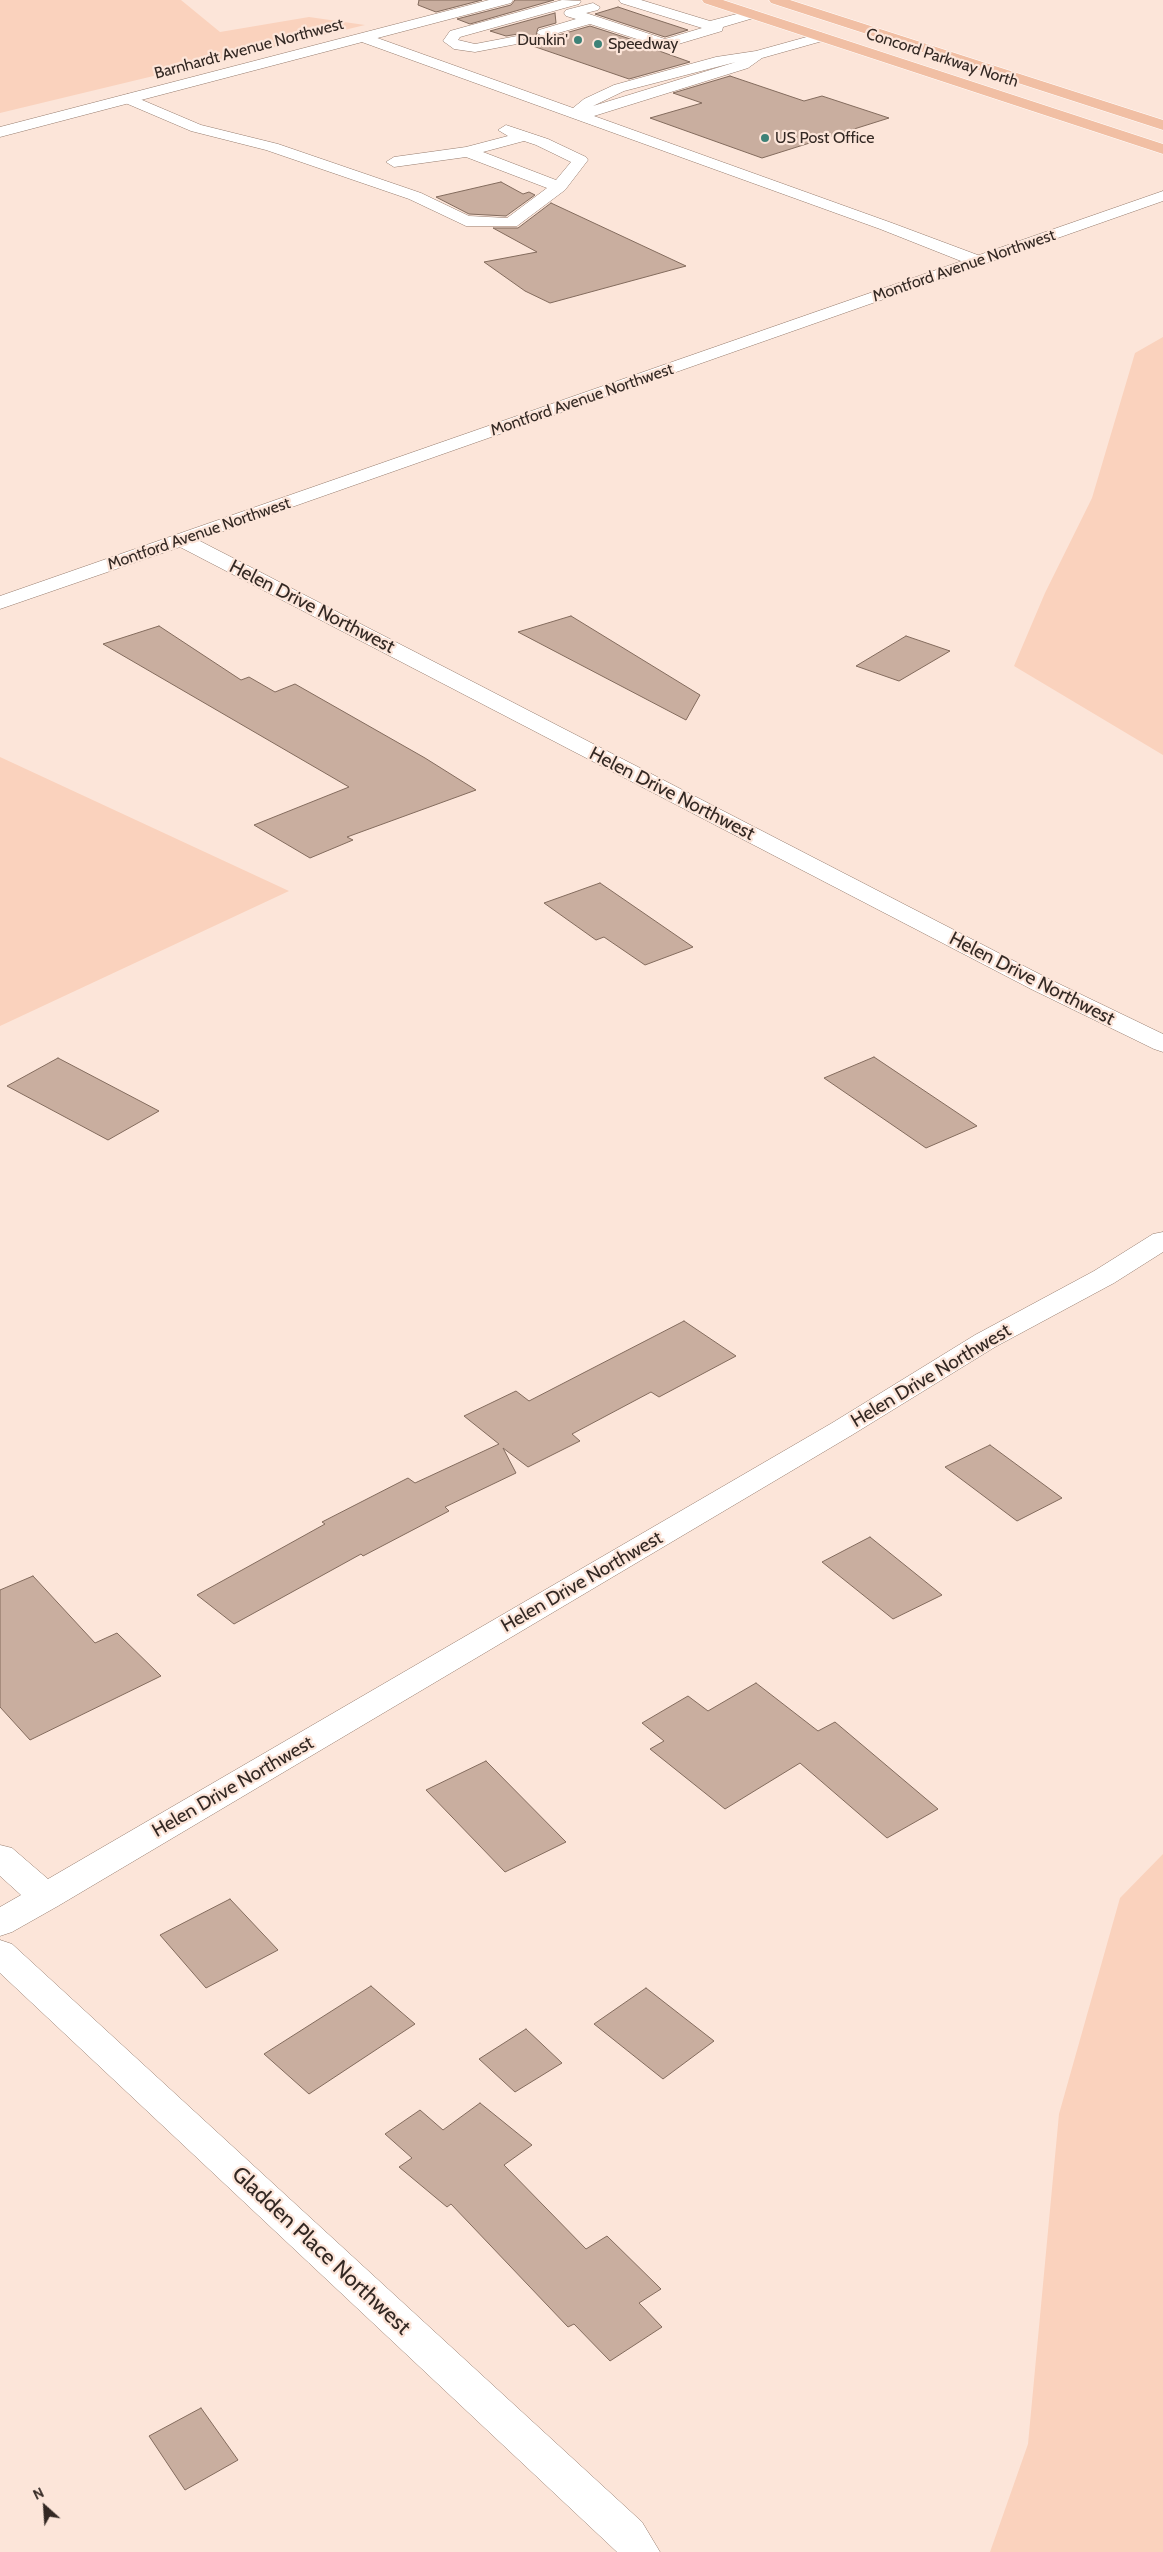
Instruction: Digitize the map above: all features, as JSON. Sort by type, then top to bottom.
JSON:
[{"type":"highway","name":"Concord Parkway North","points":[[710,0],[1163,149]]},
{"type":"highway","name":"Concord Parkway North","points":[[776,0],[1163,125]]},
{"type":"street","name":"Barnhardt Avenue Northwest","points":[[0,132],[506,0]]},
{"type":"street","points":[[517,40],[475,48],[459,46],[450,41],[455,34],[573,0],[597,17],[621,24],[649,18],[695,22],[717,28],[665,44],[649,18],[626,0]]},
{"type":"street","points":[[544,32],[597,17],[619,0]]},
{"type":"street","points":[[710,26],[752,14]]},
{"type":"street","points":[[577,116],[743,65],[758,55],[821,36]]},
{"type":"street","points":[[364,38],[886,226],[977,261]]},
{"type":"street","points":[[128,99],[196,128],[272,147],[415,196],[466,221],[511,223],[559,187],[580,160],[500,128]]},
{"type":"street","points":[[394,162],[467,152],[524,136]]},
{"type":"street","points":[[467,152],[559,187]]},
{"type":"street","name":"Montford Avenue Northwest","points":[[0,604],[1163,196]]},
{"type":"street","name":"Helen Drive Northwest","points":[[182,540],[1031,980],[1163,1044]]},
{"type":"street","name":"Helen Drive Northwest","points":[[0,1923],[842,1429],[985,1340],[1104,1277],[1163,1240]]},
{"type":"street","points":[[0,1857],[46,1897]]},
{"type":"street","name":"Gladden Place Northwest","points":[[0,1953],[628,2535],[640,2552]]},
{"type":"shaded area","points":[[0,0],[181,0],[220,32],[309,17],[365,25],[0,113]]},
{"type":"shaded area","points":[[1163,337],[1163,755],[1014,666],[1045,593],[1092,498],[1135,353]]},
{"type":"shaded area","points":[[0,757],[289,891],[0,1026]]},
{"type":"shaded area","points":[[1163,1854],[1163,2552],[990,2552],[1028,2444],[1059,2114],[1120,1898]]},
{"type":"building","points":[[419,0],[482,0],[436,12],[418,5]]},
{"type":"building","points":[[515,0],[554,0],[470,24],[457,19],[511,5]]},
{"type":"building","points":[[618,7],[688,30],[665,37],[595,14]]},
{"type":"building","points":[[555,13],[556,23],[538,28],[536,35],[545,39],[590,26],[652,46],[648,47],[690,62],[629,79],[524,43],[525,38],[518,34],[506,36],[490,31]]},
{"type":"building","name":"US Post Office","points":[[730,76],[804,101],[822,96],[889,118],[762,158],[650,118],[702,103],[673,93]]},
{"type":"building","points":[[501,182],[523,194],[529,192],[535,195],[506,216],[469,214],[436,197]]},
{"type":"building","points":[[551,203],[686,266],[550,303],[525,291],[484,262],[537,252],[493,228],[518,228]]},
{"type":"building","points":[[571,616],[700,695],[686,720],[518,632]]},
{"type":"building","points":[[159,626],[241,680],[249,677],[275,692],[295,684],[425,758],[476,790],[347,837],[353,840],[310,858],[254,825],[349,787],[103,644]]},
{"type":"building","points":[[906,636],[950,651],[899,681],[856,666]]},
{"type":"building","points":[[600,883],[693,947],[645,965],[604,937],[596,940],[544,903]]},
{"type":"building","points":[[874,1057],[977,1126],[926,1148],[824,1078]]},
{"type":"building","points":[[58,1058],[159,1111],[108,1140],[7,1086]]},
{"type":"building","points":[[684,1321],[736,1356],[659,1397],[651,1392],[572,1434],[580,1441],[528,1467],[503,1448],[516,1473],[445,1507],[449,1511],[363,1556],[361,1554],[234,1624],[197,1595],[325,1524],[322,1522],[408,1478],[415,1483],[499,1444],[464,1416],[516,1391],[529,1401]]},
{"type":"building","points":[[990,1445],[1062,1498],[1017,1521],[945,1467]]},
{"type":"building","points":[[870,1537],[942,1595],[893,1619],[822,1562]]},
{"type":"building","points":[[33,1576],[95,1643],[117,1633],[161,1676],[30,1740],[0,1707],[0,1590]]},
{"type":"building","points":[[756,1683],[818,1731],[835,1722],[938,1809],[887,1838],[800,1763],[725,1809],[650,1749],[664,1741],[642,1723],[688,1696],[708,1711]]},
{"type":"building","points":[[486,1761],[566,1842],[505,1872],[426,1790]]},
{"type":"building","points":[[230,1899],[278,1950],[206,1988],[160,1935]]},
{"type":"building","points":[[371,1986],[415,2024],[309,2094],[264,2054]]},
{"type":"building","points":[[646,1988],[714,2041],[663,2079],[594,2024]]},
{"type":"building","points":[[526,2029],[562,2063],[515,2092],[479,2059]]},
{"type":"building","points":[[480,2103],[532,2145],[504,2165],[586,2249],[607,2236],[661,2289],[639,2303],[662,2327],[610,2361],[574,2324],[568,2327],[451,2204],[447,2207],[399,2167],[412,2158],[385,2134],[420,2110],[443,2130]]},
{"type":"building","points":[[201,2408],[238,2460],[185,2490],[149,2436]]},
{"type":"place","name":"Dunkin'","points":[[578,40]]},
{"type":"place","name":"Speedway","points":[[598,44]]},
{"type":"place","name":"US Post Office","points":[[765,138]]}]
